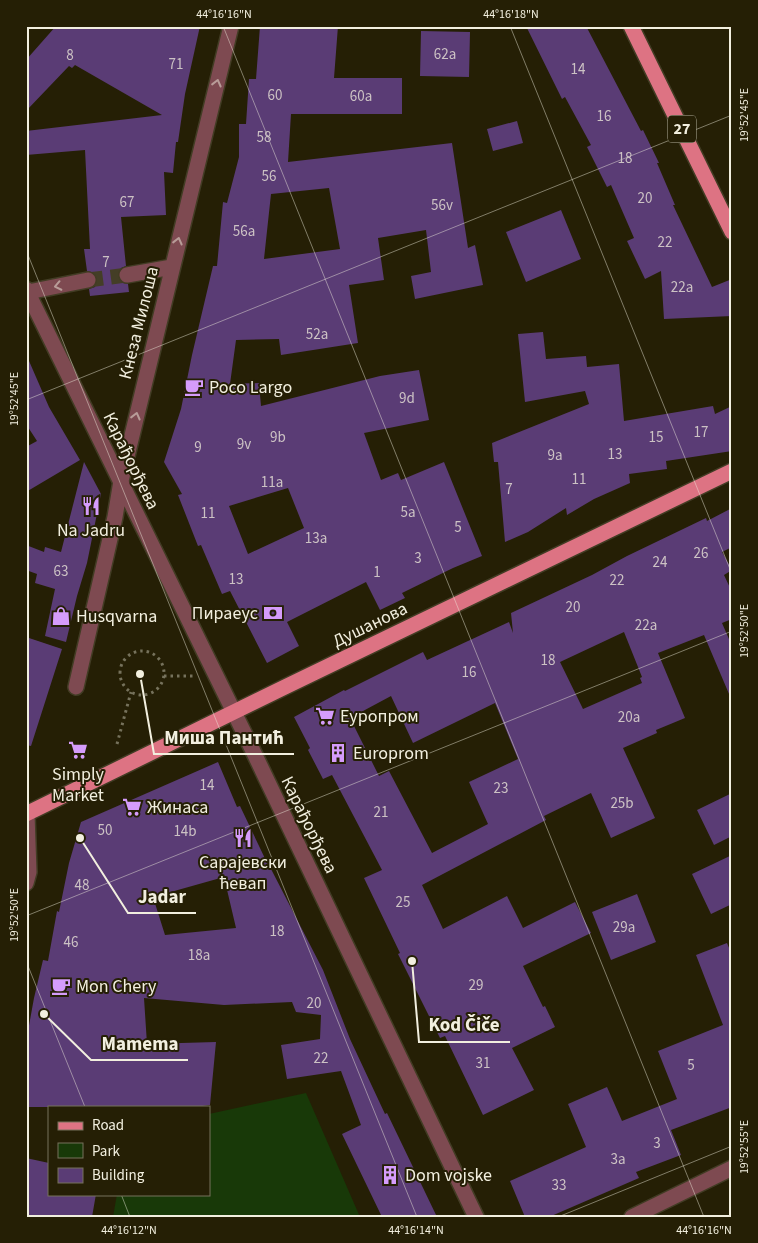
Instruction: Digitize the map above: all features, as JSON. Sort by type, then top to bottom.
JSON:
[{"type":"main road","name":"27","points":[[631,26],[732,232]]},
{"type":"main road","name":"Душанова","points":[[27,814],[732,471]]},
{"type":"street","name":"Кнеза Милоша","points":[[76,687],[115,517],[121,480],[231,26]]},
{"type":"street","points":[[127,275],[172,267]]},
{"type":"street","points":[[27,291],[88,280]]},
{"type":"street","name":"Карађорђева","points":[[27,291],[234,712],[476,1217]]},
{"type":"street","points":[[26,883],[28,872],[27,814]]},
{"type":"street","points":[[632,1217],[732,1168]]},
{"type":"path","points":[[136,652],[150,653],[161,662],[164,676],[161,683],[151,693],[144,695],[130,692],[122,681],[120,674],[121,666],[129,655],[136,652]]},
{"type":"path","points":[[110,774],[130,692]]},
{"type":"green space","points":[[306,1093],[360,1217],[113,1217],[117,1196],[210,1196],[210,1114]]},
{"type":"building","points":[[56,26],[200,26],[185,94],[178,142],[176,142],[173,173],[164,172],[166,215],[121,217],[126,266],[121,268],[118,276],[120,281],[128,284],[129,292],[90,296],[89,289],[95,287],[97,279],[95,273],[87,271],[84,249],[90,249],[85,150],[26,155],[26,131],[162,115],[75,65],[72,68],[69,66],[26,111],[26,60]]},
{"type":"building","points":[[260,26],[338,26],[334,78],[402,78],[402,114],[291,114],[288,162],[452,143],[468,248],[475,245],[483,285],[415,299],[411,276],[431,272],[426,230],[378,238],[384,280],[349,285],[358,343],[281,355],[279,339],[236,340],[230,384],[259,383],[261,406],[380,376],[419,370],[429,420],[364,433],[381,480],[398,473],[401,480],[444,462],[482,556],[402,593],[405,598],[380,610],[366,582],[287,622],[299,646],[267,663],[230,591],[222,594],[201,545],[198,546],[178,495],[182,494],[164,462],[181,409],[213,266],[217,266],[223,202],[227,203],[239,157],[239,124],[246,124],[249,79],[256,79]],"holes":[[[329,188],[340,249],[264,259],[271,194]],[[288,488],[304,528],[248,554],[229,506]]]},
{"type":"building","points":[[526,26],[586,26],[659,163],[657,163],[675,205],[673,205],[712,287],[732,279],[732,316],[664,319],[661,271],[645,279],[627,241],[634,238],[611,185],[607,187],[587,147],[591,145],[565,97],[562,99]]},
{"type":"building","points":[[421,31],[470,32],[469,77],[420,76]]},
{"type":"building","points":[[517,121],[523,143],[493,151],[487,129]]},
{"type":"building","points":[[561,210],[581,259],[526,282],[506,232]]},
{"type":"building","points":[[543,332],[546,359],[586,356],[587,367],[619,364],[624,421],[713,406],[715,414],[732,406],[732,451],[666,461],[667,469],[629,474],[630,483],[594,499],[567,515],[566,508],[528,532],[505,542],[498,462],[494,462],[492,443],[589,404],[585,391],[525,402],[518,334]]},
{"type":"building","points":[[26,354],[49,407],[80,460],[26,492],[26,447],[37,441],[26,424]]},
{"type":"building","points":[[84,462],[101,494],[87,563],[66,642],[45,636],[55,589],[35,583],[37,574],[26,570],[26,545],[44,552],[45,547],[61,552]]},
{"type":"building","points":[[732,508],[732,547],[722,552],[732,570],[724,575],[732,592],[732,619],[722,623],[732,646],[732,701],[704,635],[658,653],[685,718],[656,730],[657,733],[623,748],[655,818],[611,838],[591,793],[544,816],[546,820],[422,885],[443,929],[507,896],[523,928],[575,902],[591,933],[523,966],[555,1027],[512,1048],[534,1090],[483,1115],[445,1036],[440,1038],[398,954],[400,953],[364,878],[382,870],[332,775],[323,779],[294,717],[344,690],[423,652],[427,660],[509,622],[513,633],[511,613],[706,518],[707,521]],"holes":[[[624,632],[642,677],[640,678],[642,683],[583,709],[560,662]],[[391,696],[413,743],[495,703],[518,759],[469,782],[488,824],[432,853],[389,771],[379,776],[350,718]]]},
{"type":"building","points":[[26,637],[62,649],[31,746],[26,745]]},
{"type":"building","points":[[218,762],[237,807],[240,806],[270,869],[323,970],[350,1039],[437,1217],[382,1217],[342,1134],[361,1125],[341,1071],[287,1079],[281,1045],[320,1039],[321,1015],[296,1012],[292,1002],[224,1005],[144,998],[147,1044],[216,1042],[210,1105],[26,1107],[26,1042],[43,960],[48,961],[57,911],[59,912],[69,863],[81,822]],"holes":[[[224,877],[236,928],[165,935],[153,897]]]},
{"type":"building","points":[[732,793],[732,836],[714,845],[697,810]]},
{"type":"building","points":[[732,855],[732,904],[711,914],[692,874]]},
{"type":"building","points":[[637,894],[656,942],[611,960],[592,912]]},
{"type":"building","points":[[727,943],[732,955],[732,1107],[671,1130],[681,1155],[636,1172],[639,1178],[549,1217],[525,1217],[510,1181],[586,1147],[568,1104],[607,1087],[622,1121],[677,1099],[658,1051],[723,1025],[696,955]]},
{"type":"building","points":[[26,1158],[48,1163],[48,1196],[96,1196],[92,1217],[37,1217],[26,1214]]},
{"type":"tunnel","points":[[88,280],[127,275]]},
{"type":"place","name":"Poco Largo","points":[[194,387]]},
{"type":"place","name":"Na Jadru","points":[[91,506]]},
{"type":"place","name":"Пираеус","points":[[273,613]]},
{"type":"place","name":"Husqvarna","points":[[61,616]]},
{"type":"place","name":"Миша Пантић","points":[[140,674]]},
{"type":"place","name":"Еуропром","points":[[325,716]]},
{"type":"place","name":"Simply Market","points":[[78,750]]},
{"type":"place","name":"Europrom","points":[[338,753]]},
{"type":"place","name":"Жинаса","points":[[132,807]]},
{"type":"place","name":"Jadar","points":[[80,838]]},
{"type":"place","name":"Сарајевски ћевап","points":[[243,838]]},
{"type":"place","name":"Kod Čiče","points":[[412,961]]},
{"type":"place","name":"Mon Chery","points":[[61,986]]},
{"type":"place","name":"Mamema","points":[[44,1014]]},
{"type":"place","name":"Dom vojske","points":[[390,1175]]}]
